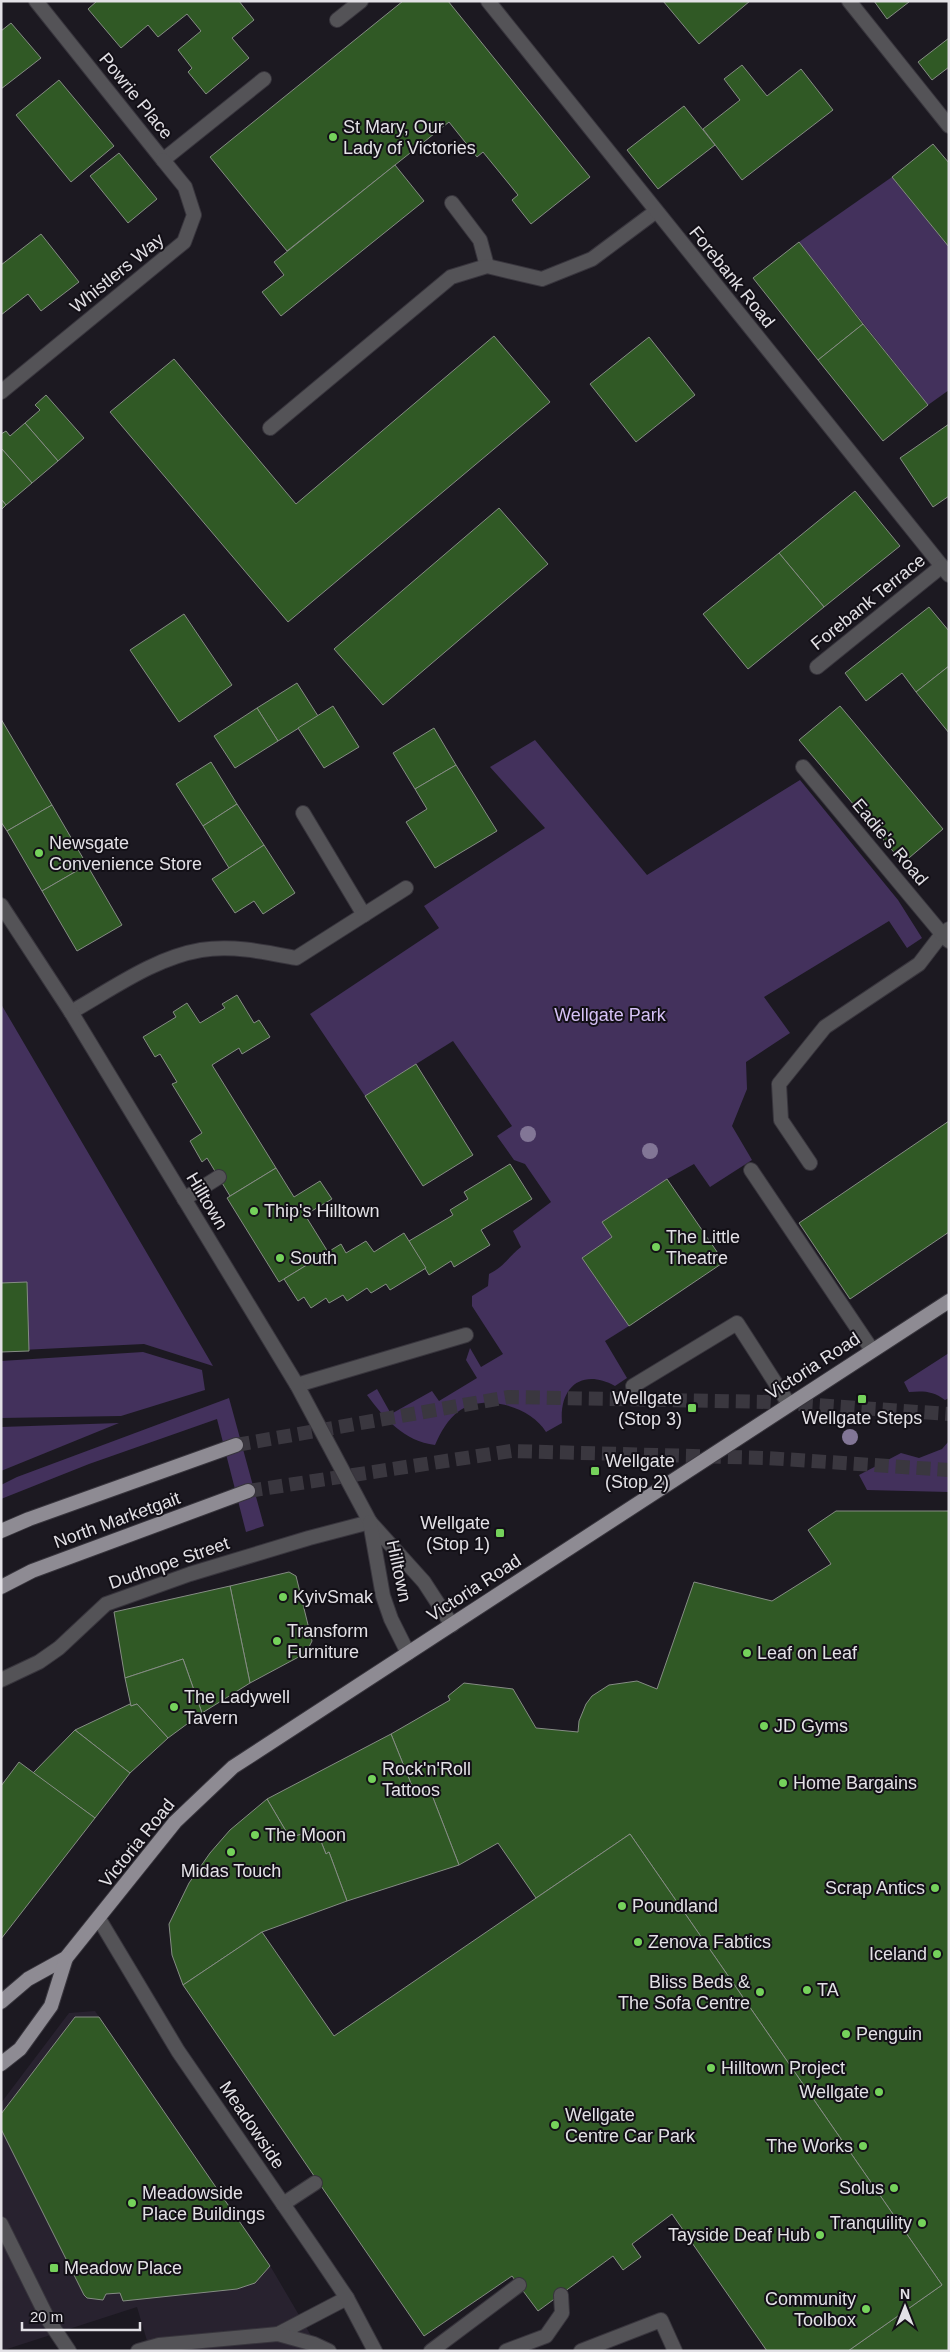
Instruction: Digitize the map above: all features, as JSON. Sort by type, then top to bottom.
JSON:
[{"type":"main road","name":"Victoria Road","points":[[1,2002],[28,1980],[66,1958],[175,1822],[234,1767],[949,1301]]},
{"type":"main road","name":"North Marketgait","points":[[1,1532],[30,1519],[236,1445]]},
{"type":"main road","name":"North Marketgait","points":[[1,1587],[32,1571],[248,1491]]},
{"type":"main road","name":"Victoria Road","points":[[1,2064],[20,2049],[51,2006],[66,1958]]},
{"type":"street","name":"Powrie Place","points":[[36,1],[163,160],[264,78]]},
{"type":"street","points":[[337,20],[362,1]]},
{"type":"street","name":"Forebank Road","points":[[488,1],[945,570]]},
{"type":"street","points":[[849,1],[949,126]]},
{"type":"street","name":"Whistlers Way","points":[[1,392],[184,242],[194,215],[185,187],[163,160]]},
{"type":"street","points":[[452,203],[480,240],[487,266]]},
{"type":"street","points":[[270,428],[452,277],[487,266],[542,279],[592,259],[656,212]]},
{"type":"street","name":"Forebank Terrace","points":[[817,667],[945,570]]},
{"type":"street","name":"Eadie's Road","points":[[804,767],[947,935]]},
{"type":"street","points":[[304,813],[364,914]]},
{"type":"street","points":[[71,1012],[161,962],[202,950],[250,949],[296,958],[406,888]]},
{"type":"street","name":"Hilltown","points":[[1,905],[71,1012],[297,1385],[370,1522],[424,1582],[452,1625]]},
{"type":"street","points":[[810,1163],[781,1120],[779,1084],[826,1027],[919,964],[947,935]]},
{"type":"street","points":[[751,1170],[872,1350]]},
{"type":"street","points":[[184,1199],[219,1177]]},
{"type":"street","points":[[633,1386],[737,1324],[789,1404]]},
{"type":"street","points":[[297,1385],[466,1335]]},
{"type":"street","name":"Hilltown","points":[[370,1522],[383,1596],[391,1619],[408,1653]]},
{"type":"street","name":"Dudhope Street","points":[[1,1680],[38,1662],[59,1648],[106,1604],[190,1574],[309,1538],[370,1522]]},
{"type":"street","name":"Meadowside","points":[[99,1919],[178,2051],[347,2298],[375,2351]]},
{"type":"street","points":[[283,2204],[315,2183]]},
{"type":"street","points":[[1,2224],[49,2321],[69,2351]]},
{"type":"street","points":[[431,2351],[519,2285]]},
{"type":"street","points":[[506,2351],[546,2336],[562,2313],[561,2295]]},
{"type":"street","points":[[278,2334],[347,2298]]},
{"type":"street","points":[[581,2351],[661,2320],[675,2351]]},
{"type":"street","points":[[138,2351],[159,2345],[278,2334],[314,2344],[329,2351]]},
{"type":"shaded area","name":"Meadowside Place Buildings","points":[[95,2011],[272,2269],[320,2351],[150,2351],[137,2307],[1,2351],[1,2103],[69,2013]]},
{"type":"green space","points":[[892,177],[949,247],[949,390],[928,405],[799,242]]},
{"type":"green space","name":"Wellgate Park","points":[[535,740],[647,875],[800,780],[898,900],[922,938],[907,948],[889,921],[764,997],[790,1033],[746,1062],[747,1089],[732,1126],[752,1160],[710,1187],[694,1164],[667,1179],[602,1222],[612,1237],[582,1258],[629,1326],[605,1341],[627,1378],[615,1386],[592,1379],[583,1380],[575,1384],[564,1400],[562,1423],[546,1432],[530,1416],[507,1405],[481,1403],[470,1406],[459,1411],[451,1418],[435,1445],[414,1439],[396,1428],[367,1395],[377,1389],[391,1414],[432,1391],[439,1401],[477,1378],[466,1360],[470,1348],[481,1367],[503,1354],[472,1306],[472,1296],[488,1286],[489,1274],[499,1268],[521,1247],[513,1231],[551,1202],[525,1164],[514,1160],[497,1136],[512,1126],[453,1041],[365,1096],[310,1014],[439,928],[424,906],[545,828],[490,767]]},
{"type":"green space","points":[[1,1004],[213,1366],[144,1344],[1,1351]]},
{"type":"green space","points":[[143,1352],[202,1370],[205,1390],[121,1416],[1,1418],[1,1361]]},
{"type":"green space","points":[[949,1353],[949,1398],[945,1400],[928,1392],[909,1392],[904,1382]]},
{"type":"green space","points":[[229,1398],[264,1526],[246,1532],[217,1419],[89,1464],[1,1499],[1,1485],[17,1477]]},
{"type":"green space","points":[[119,1423],[1,1471],[1,1427]]},
{"type":"green space","points":[[949,1441],[949,1492],[867,1490],[859,1475],[901,1453],[919,1458],[942,1449]]},
{"type":"building","points":[[97,1],[239,1],[254,20],[232,38],[249,58],[206,94],[188,72],[192,68],[178,50],[201,31],[187,14],[158,37],[148,25],[121,48],[88,9]]},
{"type":"building","name":"St Mary, Our Lady of Victories","points":[[403,1],[448,1],[590,177],[531,224],[512,200],[518,195],[483,152],[477,157],[449,122],[287,251],[210,157]]},
{"type":"building","points":[[663,1],[750,1],[699,44]]},
{"type":"building","points":[[874,1],[909,1],[909,2],[887,19]]},
{"type":"building","points":[[11,23],[41,58],[1,89],[1,31]]},
{"type":"building","points":[[949,38],[949,67],[932,80],[918,62]]},
{"type":"building","points":[[742,65],[767,96],[801,69],[833,110],[742,180],[703,129],[740,100],[724,79]]},
{"type":"building","points":[[59,80],[114,146],[71,182],[16,115]]},
{"type":"building","points":[[684,106],[715,145],[658,189],[627,150]]},
{"type":"building","points":[[933,144],[949,163],[949,247],[892,177]]},
{"type":"building","points":[[119,153],[157,199],[128,223],[90,176]]},
{"type":"building","points":[[395,165],[424,201],[281,316],[262,292],[284,275],[274,262]]},
{"type":"building","points":[[41,234],[79,282],[41,311],[28,294],[1,315],[1,265]]},
{"type":"building","points":[[799,242],[863,324],[818,360],[753,278]]},
{"type":"building","points":[[863,324],[928,405],[883,441],[818,360]]},
{"type":"building","points":[[494,336],[550,402],[288,622],[110,412],[174,359],[296,504]]},
{"type":"building","points":[[649,337],[695,395],[636,442],[590,384]]},
{"type":"building","points":[[46,395],[84,438],[58,461],[25,423],[40,410],[35,405]]},
{"type":"building","points":[[25,423],[58,461],[32,483],[1,448],[1,434],[6,431],[10,436]]},
{"type":"building","points":[[949,424],[949,496],[933,507],[900,458]]},
{"type":"building","points":[[1,448],[32,483],[6,505],[1,499]]},
{"type":"building","points":[[855,491],[900,546],[824,607],[779,553]]},
{"type":"building","points":[[1,499],[6,505],[1,510]]},
{"type":"building","points":[[499,508],[548,564],[383,705],[334,649]]},
{"type":"building","points":[[779,553],[824,607],[748,669],[703,614]]},
{"type":"building","points":[[929,607],[949,631],[949,666],[916,692],[902,673],[866,701],[845,673]]},
{"type":"building","points":[[184,614],[232,685],[179,722],[130,650]]},
{"type":"building","points":[[949,666],[949,733],[916,692]]},
{"type":"building","points":[[297,683],[318,716],[278,741],[257,708]]},
{"type":"building","points":[[333,706],[359,747],[324,768],[298,728]]},
{"type":"building","points":[[840,706],[943,829],[903,863],[799,740]]},
{"type":"building","points":[[257,708],[278,741],[235,768],[214,736]]},
{"type":"building","points":[[1,719],[52,805],[7,831],[1,822]]},
{"type":"building","points":[[434,728],[456,765],[415,789],[393,753]]},
{"type":"building","points":[[211,762],[237,804],[203,826],[176,784]]},
{"type":"building","points":[[456,765],[497,831],[435,868],[406,822],[427,809],[415,789]]},
{"type":"building","points":[[237,804],[264,845],[229,868],[203,826]]},
{"type":"building","points":[[52,805],[87,865],[42,891],[7,831]]},
{"type":"building","points":[[264,845],[295,893],[263,914],[254,901],[235,913],[212,879]]},
{"type":"building","points":[[87,865],[122,925],[77,951],[42,891]]},
{"type":"building","points":[[237,995],[254,1023],[259,1020],[270,1037],[242,1054],[239,1048],[212,1065],[276,1168],[230,1196],[207,1158],[202,1162],[190,1141],[202,1133],[172,1084],[177,1082],[160,1054],[155,1057],[143,1037],[176,1017],[173,1012],[187,1003],[200,1023],[225,1008],[222,1004]]},
{"type":"building","points":[[416,1064],[473,1155],[423,1186],[365,1096]]},
{"type":"building","points":[[949,1121],[949,1232],[850,1299],[799,1223]]},
{"type":"building","points":[[510,1164],[532,1199],[481,1230],[490,1245],[454,1267],[451,1261],[429,1275],[409,1241],[453,1215],[450,1210],[468,1199],[464,1192]]},
{"type":"building","points":[[276,1168],[294,1197],[320,1181],[332,1199],[305,1215],[328,1252],[279,1282],[227,1198]]},
{"type":"building","name":"The Little Theatre","points":[[667,1179],[724,1262],[629,1326],[582,1258],[612,1237],[602,1222]]},
{"type":"building","points":[[404,1233],[426,1268],[390,1290],[386,1284],[371,1293],[367,1288],[347,1301],[343,1295],[329,1303],[326,1298],[311,1308],[304,1297],[298,1301],[284,1279],[341,1244],[346,1253],[366,1241],[374,1252]]},
{"type":"building","points":[[27,1282],[29,1351],[1,1352],[1,1283]]},
{"type":"building","name":"Wellgate","points":[[836,1511],[949,1511],[949,2351],[848,2351],[942,2285],[630,1834],[536,1898],[498,1843],[459,1865],[430,1790],[416,1796],[391,1734],[450,1700],[448,1696],[464,1683],[513,1689],[536,1728],[578,1732],[579,1721],[586,1704],[592,1696],[609,1685],[637,1681],[657,1689],[694,1582],[772,1601],[831,1564],[808,1530]]},
{"type":"building","points":[[289,1572],[296,1576],[312,1641],[306,1653],[250,1683],[230,1586]]},
{"type":"building","points":[[230,1586],[250,1683],[202,1713],[183,1659],[125,1678],[114,1612]]},
{"type":"building","points":[[183,1659],[202,1713],[168,1738],[137,1704],[131,1706],[125,1678]]},
{"type":"building","points":[[130,1704],[131,1706],[137,1704],[168,1738],[130,1773],[75,1730]]},
{"type":"building","points":[[75,1730],[130,1773],[95,1818],[33,1773]]},
{"type":"building","points":[[391,1734],[416,1796],[430,1790],[459,1865],[347,1901],[329,1852],[326,1854],[316,1829],[290,1838],[267,1799]]},
{"type":"building","points":[[19,1762],[95,1818],[1,1939],[1,1786]]},
{"type":"building","points":[[267,1799],[290,1838],[316,1829],[326,1854],[329,1852],[347,1901],[262,1932],[183,1985],[172,1955],[169,1924],[189,1883],[210,1853],[230,1830]]},
{"type":"building","name":"Wellgate Centre Car Park","points":[[630,1834],[942,2285],[848,2351],[767,2351],[672,2214],[632,2244],[641,2257],[623,2270],[613,2256],[538,2311],[512,2276],[424,2336],[183,1985],[262,1932],[334,2036]]},
{"type":"building","name":"Meadowside Place Buildings","points":[[75,2017],[99,2017],[270,2266],[255,2283],[237,2289],[123,2301],[120,2293],[106,2294],[103,2300],[87,2298],[84,2295],[1,2129],[1,2114]]},
{"type":"tunnel","points":[[236,1445],[509,1397],[770,1402],[949,1414]]},
{"type":"tunnel","points":[[248,1491],[511,1451],[767,1458],[949,1470]]},
{"type":"place","name":"St Mary, Our Lady of Victories","points":[[333,137]]},
{"type":"place","name":"Newsgate Convenience Store","points":[[39,853]]},
{"type":"place","name":"Thip's Hilltown","points":[[254,1211]]},
{"type":"place","name":"The Little Theatre","points":[[656,1247]]},
{"type":"place","name":"South","points":[[280,1258]]},
{"type":"place","name":"Wellgate Steps","points":[[862,1399]]},
{"type":"place","name":"Wellgate (Stop 3)","points":[[692,1408]]},
{"type":"place","name":"Wellgate (Stop 2)","points":[[595,1471]]},
{"type":"place","name":"Wellgate (Stop 1)","points":[[500,1533]]},
{"type":"place","name":"KyivSmak","points":[[283,1597]]},
{"type":"place","name":"Transform Furniture","points":[[277,1641]]},
{"type":"place","name":"Leaf on Leaf","points":[[747,1653]]},
{"type":"place","name":"The Ladywell Tavern","points":[[174,1707]]},
{"type":"place","name":"JD Gyms","points":[[764,1726]]},
{"type":"place","name":"Rock'n'Roll Tattoos","points":[[372,1779]]},
{"type":"place","name":"Home Bargains","points":[[783,1783]]},
{"type":"place","name":"The Moon","points":[[255,1835]]},
{"type":"place","name":"Midas Touch","points":[[231,1852]]},
{"type":"place","name":"Scrap Antics","points":[[935,1888]]},
{"type":"place","name":"Poundland","points":[[622,1906]]},
{"type":"place","name":"Zenova Fabtics","points":[[638,1942]]},
{"type":"place","name":"Iceland","points":[[937,1954]]},
{"type":"place","name":"TA","points":[[807,1990]]},
{"type":"place","name":"Bliss Beds & The Sofa Centre","points":[[760,1992]]},
{"type":"place","name":"Penguin","points":[[846,2034]]},
{"type":"place","name":"Hilltown Project","points":[[711,2068]]},
{"type":"place","name":"Wellgate","points":[[879,2092]]},
{"type":"place","name":"Wellgate Centre Car Park","points":[[555,2125]]},
{"type":"place","name":"The Works","points":[[863,2146]]},
{"type":"place","name":"Solus","points":[[894,2188]]},
{"type":"place","name":"Meadowside Place Buildings","points":[[132,2203]]},
{"type":"place","name":"Tranquility","points":[[922,2223]]},
{"type":"place","name":"Tayside Deaf Hub","points":[[820,2235]]},
{"type":"place","name":"Meadow Place","points":[[54,2268]]},
{"type":"place","name":"Community Toolbox","points":[[866,2309]]}]
